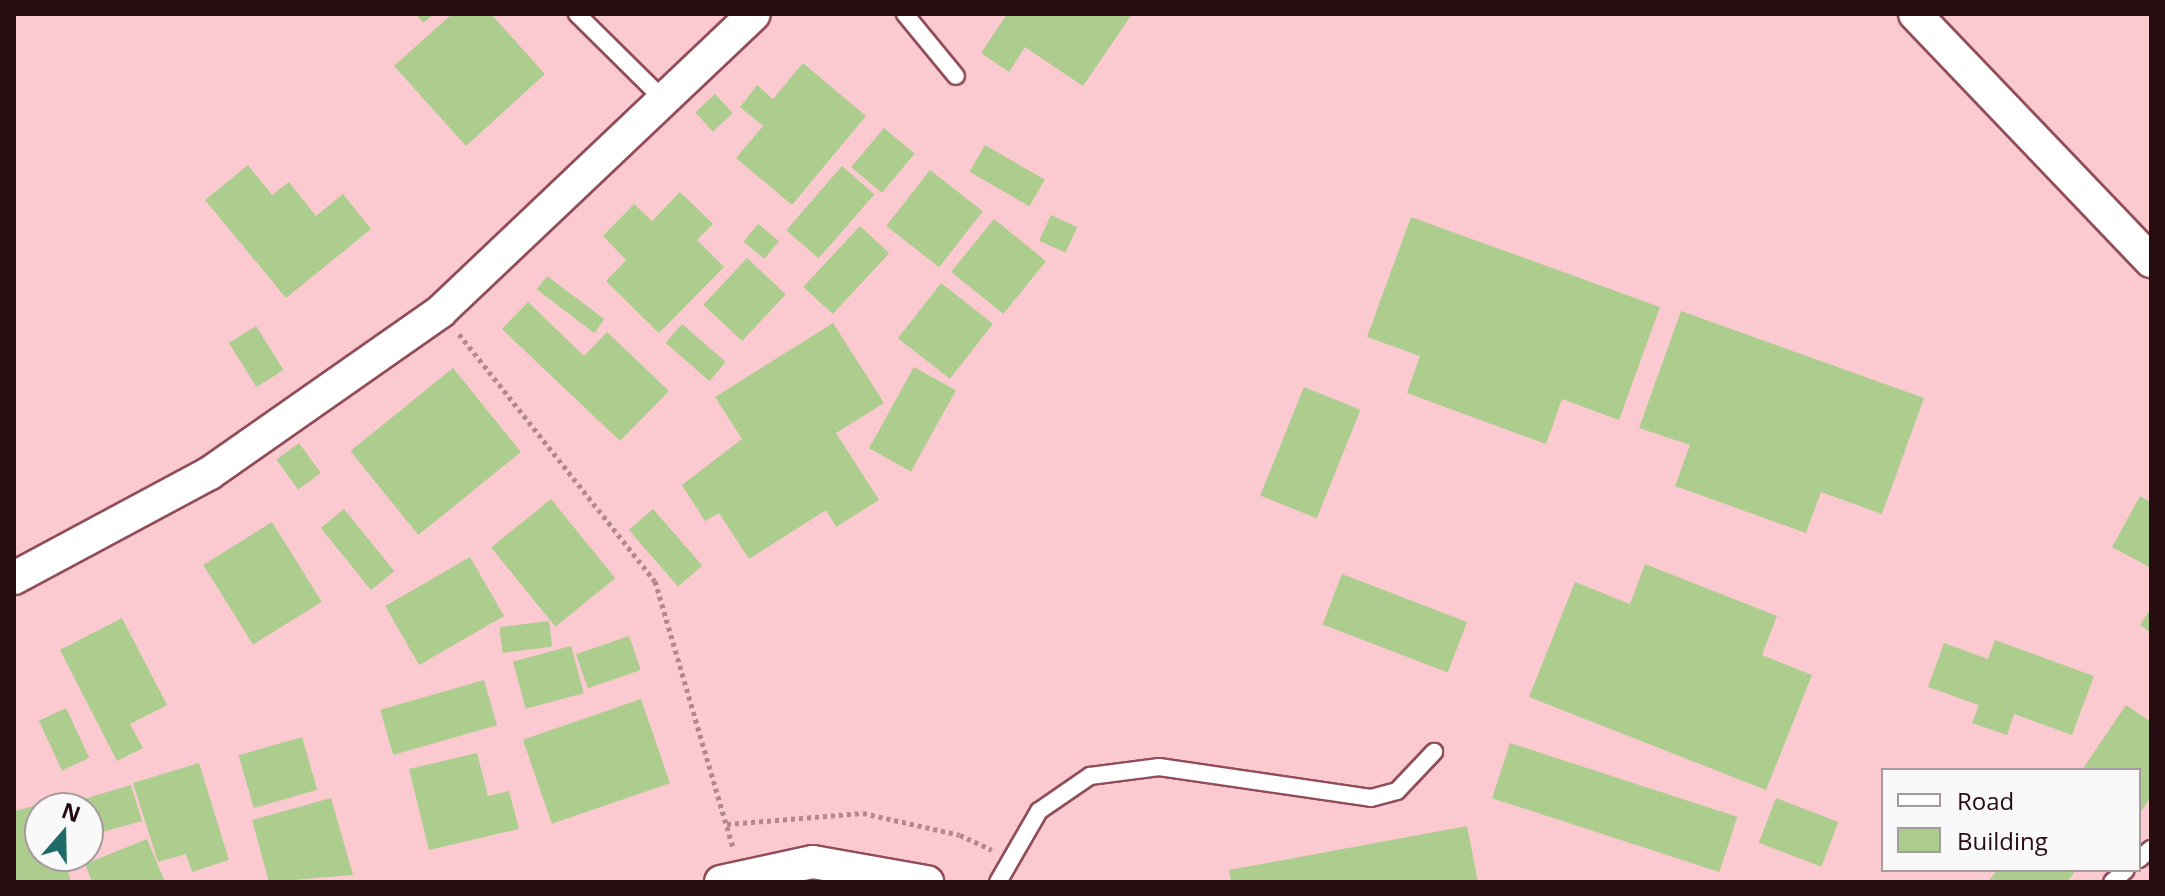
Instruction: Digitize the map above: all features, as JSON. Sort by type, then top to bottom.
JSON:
[{"type":"street","points":[[14,578],[210,473],[441,311],[666,102],[754,14]]},
{"type":"street","points":[[1915,14],[2151,261]]},
{"type":"street","points":[[731,879],[813,862],[927,882]]},
{"type":"lane","points":[[577,14],[666,102]]},
{"type":"lane","points":[[905,14],[956,76]]},
{"type":"lane","points":[[998,882],[1010,859],[1062,788],[1122,767],[1371,798],[1397,791],[1434,752]]},
{"type":"path","points":[[441,311],[655,581],[727,824],[731,879]]},
{"type":"path","points":[[727,824],[863,813],[960,835],[1010,859]]},
{"type":"building","points":[[416,14],[434,14],[423,23]]},
{"type":"building","points":[[452,14],[491,14],[545,74],[466,146],[394,66]]},
{"type":"building","points":[[1007,14],[1132,14],[1083,86],[1025,47],[1009,72],[981,53]]},
{"type":"building","points":[[803,63],[866,116],[792,205],[736,158],[763,126],[740,107],[757,85],[773,99]]},
{"type":"building","points":[[715,94],[733,113],[713,131],[695,112]]},
{"type":"building","points":[[884,128],[915,154],[882,193],[851,167]]},
{"type":"building","points":[[985,145],[1045,179],[1029,206],[970,172]]},
{"type":"building","points":[[248,165],[272,195],[289,182],[316,216],[343,194],[371,229],[286,298],[205,200]]},
{"type":"building","points":[[842,166],[874,194],[819,258],[786,230]]},
{"type":"building","points":[[930,170],[983,211],[939,267],[886,226]]},
{"type":"building","points":[[680,192],[713,224],[697,240],[724,267],[659,333],[606,281],[626,260],[603,236],[634,204],[652,221]]},
{"type":"building","points":[[1051,215],[1077,227],[1065,253],[1039,240]]},
{"type":"building","points":[[1411,217],[1660,307],[1619,420],[1562,399],[1546,444],[1407,393],[1420,356],[1367,337]]},
{"type":"building","points":[[994,219],[1046,261],[1003,314],[951,272]]},
{"type":"building","points":[[758,224],[779,241],[765,259],[744,242]]},
{"type":"building","points":[[860,226],[889,253],[833,314],[803,287]]},
{"type":"building","points":[[747,258],[786,294],[742,341],[703,305]]},
{"type":"building","points":[[547,276],[605,319],[594,333],[537,290]]},
{"type":"building","points":[[941,283],[993,324],[950,379],[898,338]]},
{"type":"building","points":[[528,302],[584,356],[607,332],[669,391],[620,441],[502,329]]},
{"type":"building","points":[[1681,311],[1924,398],[1882,514],[1821,492],[1806,533],[1675,486],[1690,445],[1639,428]]},
{"type":"building","points":[[833,323],[884,403],[836,433],[879,500],[836,527],[826,510],[749,559],[719,513],[705,521],[682,485],[742,439],[715,397]]},
{"type":"building","points":[[682,324],[726,362],[709,381],[666,343]]},
{"type":"building","points":[[256,326],[284,370],[256,387],[229,343]]},
{"type":"building","points":[[914,367],[956,390],[911,472],[869,448]]},
{"type":"building","points":[[453,368],[521,452],[418,535],[350,451]]},
{"type":"building","points":[[1304,387],[1361,410],[1317,518],[1260,495]]},
{"type":"building","points":[[299,443],[321,473],[298,489],[276,459]]},
{"type":"building","points":[[2140,496],[2151,502],[2151,568],[2112,547]]},
{"type":"building","points":[[551,499],[615,578],[555,627],[491,547]]},
{"type":"building","points":[[344,509],[394,571],[371,590],[321,528]]},
{"type":"building","points":[[653,509],[702,566],[678,587],[629,530]]},
{"type":"building","points":[[272,522],[322,602],[253,645],[203,565]]},
{"type":"building","points":[[470,557],[504,616],[419,665],[385,606]]},
{"type":"building","points":[[1645,564],[1777,616],[1762,655],[1812,675],[1766,790],[1529,697],[1575,582],[1630,604]]},
{"type":"building","points":[[1342,574],[1467,622],[1448,672],[1323,624]]},
{"type":"building","points":[[2151,608],[2151,633],[2140,625]]},
{"type":"building","points":[[122,618],[167,705],[130,724],[143,748],[117,761],[60,650]]},
{"type":"building","points":[[549,621],[552,647],[503,653],[499,627]]},
{"type":"building","points":[[629,636],[641,670],[588,688],[576,654]]},
{"type":"building","points":[[1995,640],[2094,676],[2072,735],[2014,714],[2007,735],[1972,723],[1979,705],[1928,687],[1944,643],[1988,659]]},
{"type":"building","points":[[571,646],[584,693],[526,709],[513,662]]},
{"type":"building","points":[[484,680],[497,725],[393,755],[380,710]]},
{"type":"building","points":[[641,699],[670,783],[552,824],[523,740]]},
{"type":"building","points":[[2126,705],[2151,722],[2151,797],[2141,811],[2141,768],[2083,768]]},
{"type":"building","points":[[66,708],[89,758],[62,771],[39,721]]},
{"type":"building","points":[[302,737],[317,790],[254,808],[239,755]]},
{"type":"building","points":[[1510,743],[1737,817],[1719,872],[1492,798]]},
{"type":"building","points":[[477,753],[488,796],[509,791],[519,829],[429,850],[409,769]]},
{"type":"building","points":[[199,763],[229,860],[192,872],[186,854],[158,862],[133,783]]},
{"type":"building","points":[[131,785],[142,821],[104,832],[104,793]]},
{"type":"building","points":[[331,798],[353,875],[269,882],[252,820]]},
{"type":"building","points":[[1776,798],[1839,822],[1821,867],[1759,843]]},
{"type":"building","points":[[24,808],[24,872],[68,872],[71,882],[14,882],[14,811]]},
{"type":"building","points":[[1467,826],[1478,882],[1231,882],[1229,870]]},
{"type":"building","points":[[147,839],[165,882],[92,882],[88,872],[104,872],[104,856]]},
{"type":"building","points":[[1996,872],[2074,872],[2067,882],[1988,882]]}]
